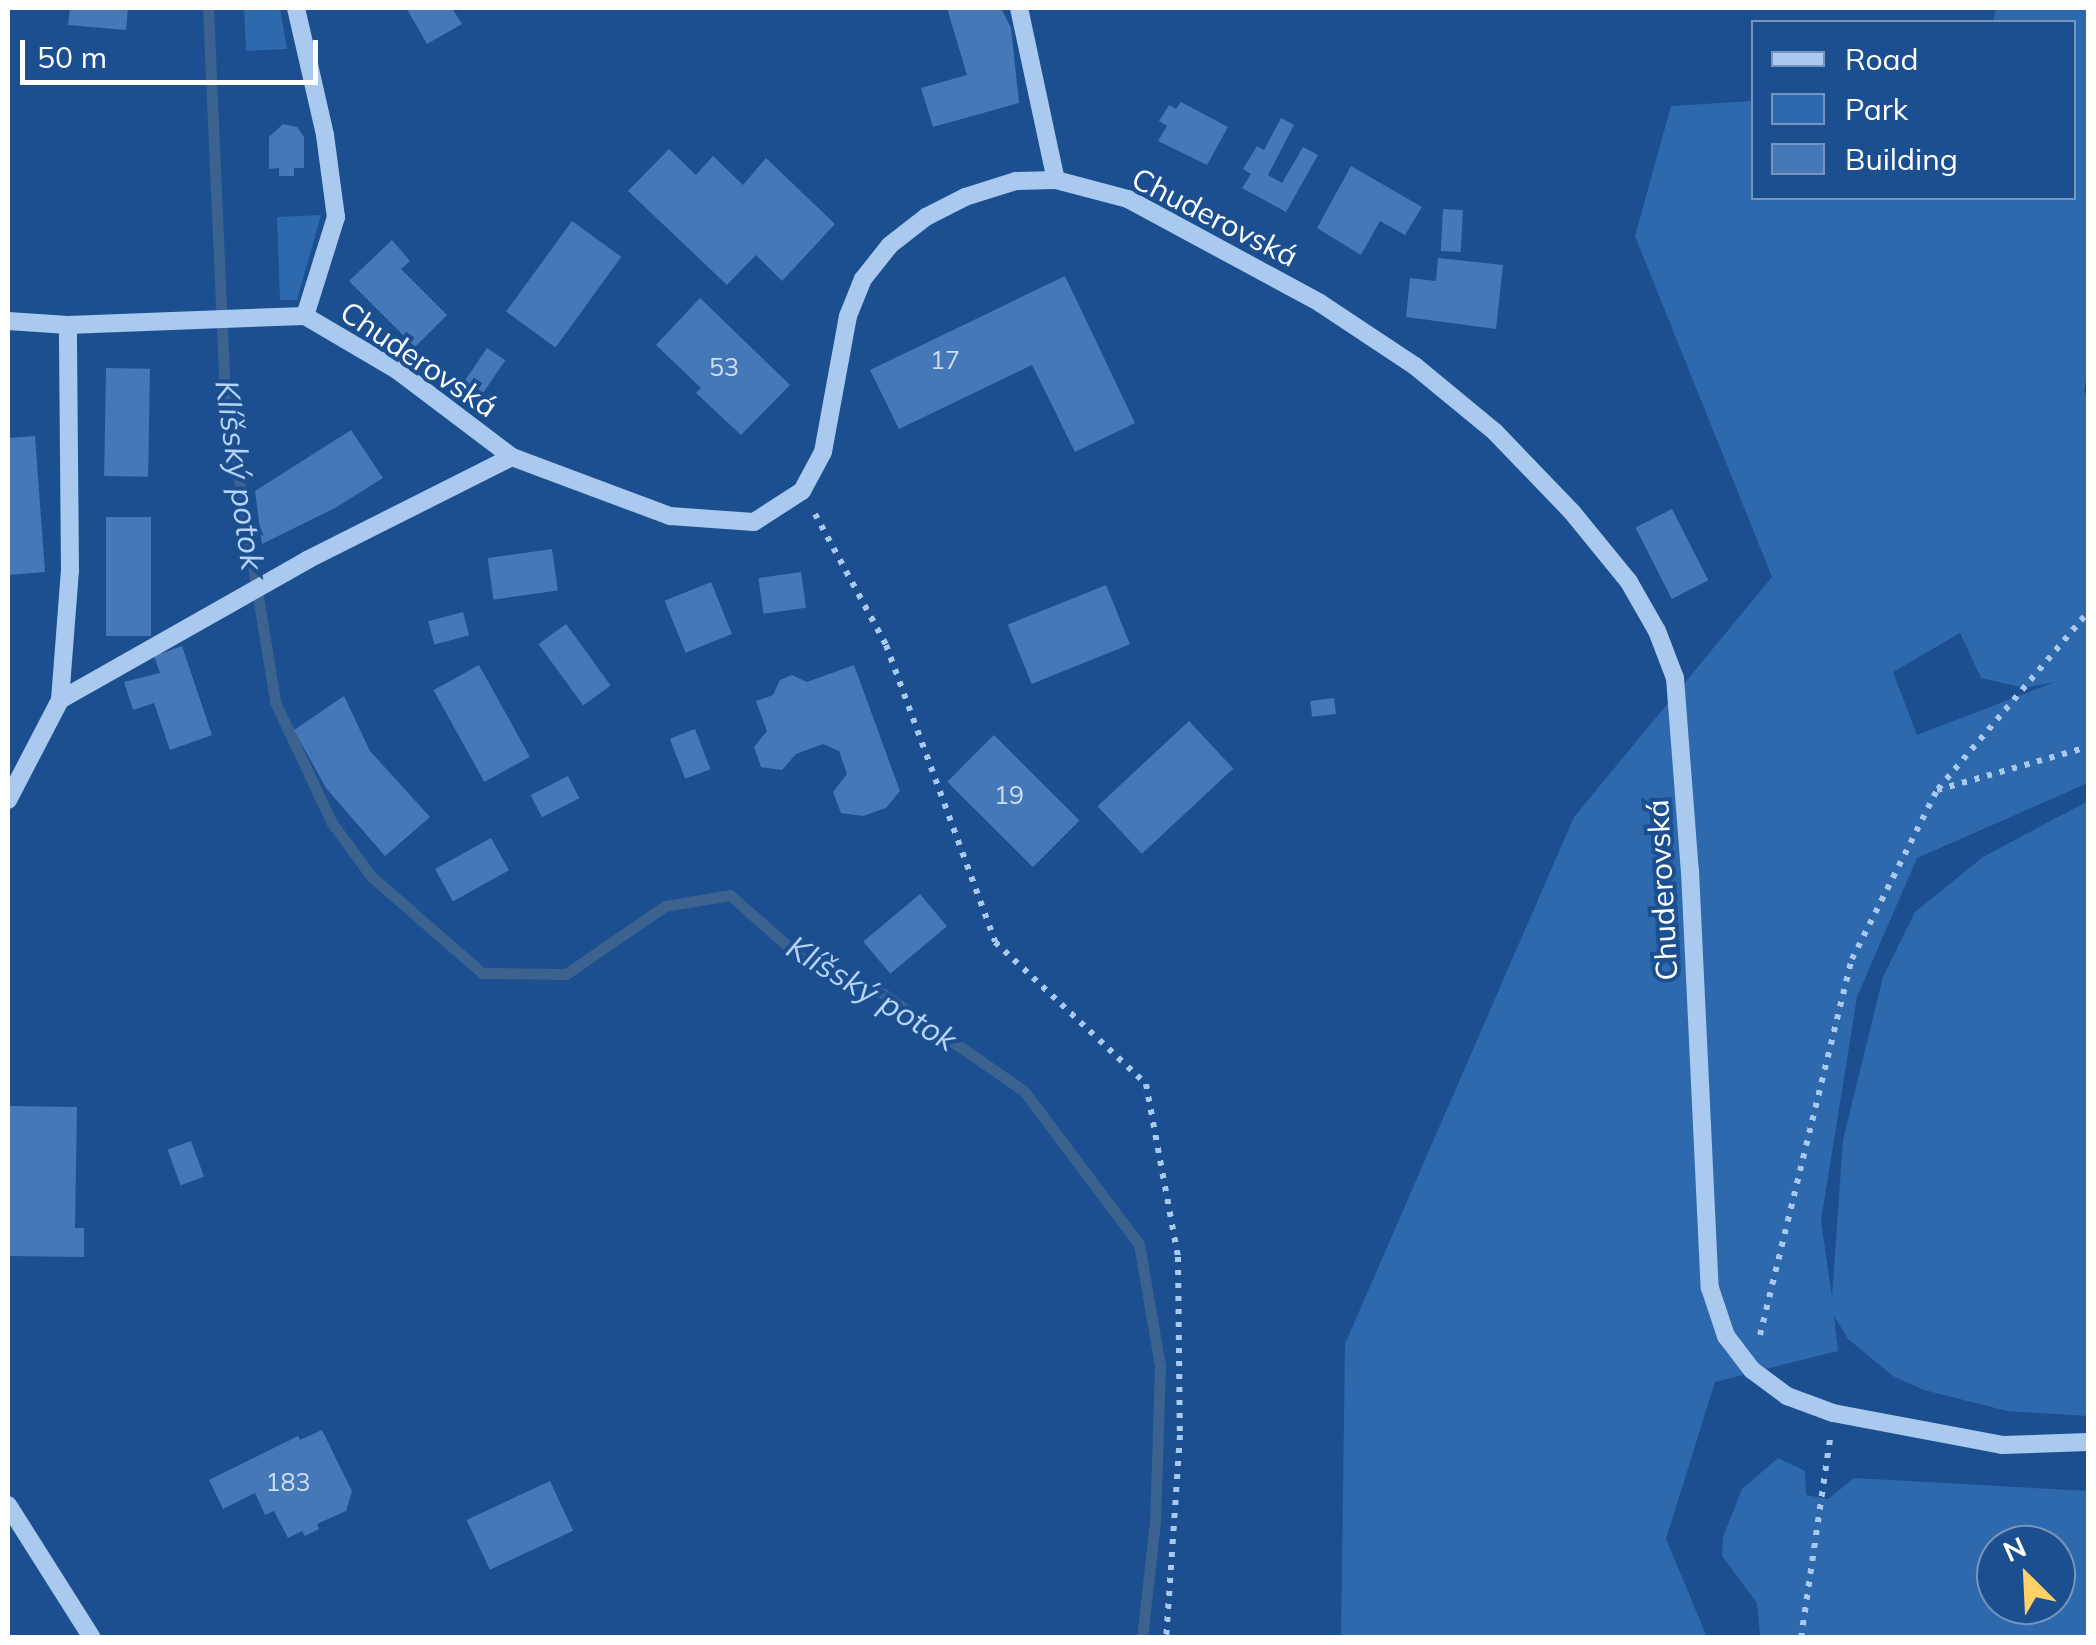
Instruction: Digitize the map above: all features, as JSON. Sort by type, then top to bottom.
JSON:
[{"type":"street","points":[[296,8],[325,135],[336,217],[305,316]]},
{"type":"street","points":[[1019,8],[1056,180]]},
{"type":"street","name":"Chuderovská","points":[[8,321],[68,324],[305,316],[397,370],[512,457],[670,516],[754,522],[802,491],[823,452],[848,316],[864,279],[881,256],[926,217],[965,198],[1016,181],[1056,180],[1128,198],[1320,303],[1415,366],[1496,432],[1572,512],[1629,582],[1658,631],[1675,678],[1690,871],[1710,1288],[1726,1336],[1752,1370],[1787,1396],[1834,1413],[2002,1445],[2088,1442]]},
{"type":"street","points":[[8,800],[60,700],[70,571],[68,324]]},
{"type":"street","points":[[60,700],[280,574],[512,457]]},
{"type":"street","points":[[8,1505],[92,1638]]},
{"type":"path","points":[[802,491],[886,644],[995,942],[1146,1084],[1178,1257],[1180,1435],[1166,1638]]},
{"type":"path","points":[[1752,1370],[1852,959],[1937,790],[2088,612]]},
{"type":"path","points":[[1937,790],[2088,747]]},
{"type":"path","points":[[1801,1638],[1834,1413]]},
{"type":"green space","points":[[244,8],[280,8],[287,49],[246,51]]},
{"type":"green space","points":[[1996,8],[2088,8],[2088,366],[2084,392],[2088,396],[2088,783],[1917,858],[1857,997],[1821,1221],[1832,1297],[1843,1140],[1883,977],[1915,912],[1983,857],[2088,801],[2088,1416],[2007,1411],[1924,1390],[1893,1376],[1848,1339],[1834,1316],[1838,1351],[1715,1382],[1666,1539],[1707,1637],[1341,1638],[1345,1344],[1574,817],[1772,577],[1635,236],[1671,106],[1751,101],[1751,200],[2076,200],[2076,20],[1993,20]],"holes":[[[1960,633],[1981,678],[2025,688],[2055,682],[1917,735],[1893,672]]]},
{"type":"green space","points":[[321,215],[297,300],[280,300],[277,217]]},
{"type":"green space","points":[[1778,1458],[1805,1471],[1806,1495],[1828,1499],[1854,1478],[2088,1491],[2088,1637],[1760,1637],[1757,1603],[1722,1556],[1723,1537],[1742,1489]]},
{"type":"building","points":[[70,8],[128,8],[126,30],[68,25]]},
{"type":"building","points":[[452,8],[462,24],[427,44],[408,11]]},
{"type":"building","points":[[947,8],[1001,8],[1011,28],[1019,103],[933,127],[921,88],[967,75]]},
{"type":"building","points":[[1181,102],[1228,127],[1207,165],[1158,141],[1167,126],[1159,121],[1169,105],[1176,109]]},
{"type":"building","points":[[1281,118],[1294,125],[1268,175],[1282,183],[1303,147],[1318,155],[1286,212],[1242,188],[1251,174],[1243,169],[1257,146],[1264,150]]},
{"type":"building","points":[[283,124],[297,127],[304,137],[304,168],[294,168],[294,176],[279,176],[279,168],[269,169],[269,137]]},
{"type":"building","points":[[669,149],[696,175],[713,156],[743,185],[766,158],[835,224],[782,281],[756,255],[727,285],[628,191]]},
{"type":"building","points":[[1351,166],[1422,207],[1405,235],[1380,221],[1361,255],[1317,228]]},
{"type":"building","points":[[1443,209],[1463,210],[1461,252],[1441,251]]},
{"type":"building","points":[[572,221],[621,257],[556,347],[506,312]]},
{"type":"building","points":[[392,240],[410,261],[401,269],[447,315],[415,347],[349,281]]},
{"type":"building","points":[[1438,258],[1503,265],[1496,329],[1406,317],[1410,278],[1436,281]]},
{"type":"building","points":[[1065,276],[1135,423],[1075,452],[1032,365],[899,429],[870,370]]},
{"type":"building","points":[[700,298],[790,385],[741,435],[696,393],[701,388],[656,345]]},
{"type":"building","points":[[487,348],[505,360],[482,395],[464,383]]},
{"type":"building","points":[[106,368],[150,369],[148,477],[104,476]]},
{"type":"building","points":[[351,430],[383,478],[335,508],[262,544],[255,491]]},
{"type":"building","points":[[35,436],[45,572],[8,575],[8,438]]},
{"type":"building","points":[[1672,509],[1708,580],[1672,599],[1635,528]]},
{"type":"building","points":[[106,517],[151,517],[151,636],[106,636]]},
{"type":"building","points":[[552,549],[558,591],[493,600],[488,558]]},
{"type":"building","points":[[801,572],[806,608],[763,614],[758,578]]},
{"type":"building","points":[[711,582],[732,634],[686,653],[665,601]]},
{"type":"building","points":[[1106,585],[1130,644],[1032,684],[1008,625]]},
{"type":"building","points":[[463,612],[469,635],[434,644],[428,621]]},
{"type":"building","points":[[566,624],[611,685],[583,705],[538,644]]},
{"type":"building","points":[[182,646],[212,735],[170,750],[154,703],[133,710],[124,682],[160,673],[154,656]]},
{"type":"building","points":[[479,665],[530,757],[484,782],[434,690]]},
{"type":"building","points":[[854,665],[900,791],[886,808],[863,816],[841,813],[833,792],[847,774],[839,751],[823,744],[796,754],[782,770],[761,767],[754,747],[767,731],[756,701],[773,695],[780,680],[792,675],[807,682]]},
{"type":"building","points":[[344,696],[370,751],[430,817],[385,856],[326,788],[294,730]]},
{"type":"building","points":[[1334,698],[1336,714],[1312,717],[1310,701]]},
{"type":"building","points":[[1189,721],[1233,769],[1142,854],[1098,806]]},
{"type":"building","points":[[695,729],[710,769],[685,779],[670,739]]},
{"type":"building","points":[[994,735],[1080,821],[1033,867],[947,782]]},
{"type":"building","points":[[568,776],[579,798],[542,817],[531,795]]},
{"type":"building","points":[[491,838],[509,870],[453,901],[435,869]]},
{"type":"building","points":[[920,894],[947,926],[890,974],[863,942]]},
{"type":"building","points":[[8,1106],[77,1107],[75,1228],[84,1228],[84,1257],[8,1256]]},
{"type":"building","points":[[191,1141],[204,1177],[181,1185],[168,1150]]},
{"type":"building","points":[[322,1430],[352,1491],[346,1511],[317,1524],[319,1529],[305,1536],[302,1531],[288,1538],[274,1511],[265,1515],[255,1493],[223,1509],[209,1480],[298,1436],[300,1440]]},
{"type":"building","points":[[550,1481],[573,1531],[490,1570],[467,1520]]},
{"type":"waterway","name":"Klíšský potok","points":[[208,8],[225,395],[275,702],[332,823],[372,877],[482,973],[566,974],[665,906],[730,895],[800,957],[882,993],[1024,1091],[1139,1244],[1160,1366],[1155,1522],[1142,1638]]}]
